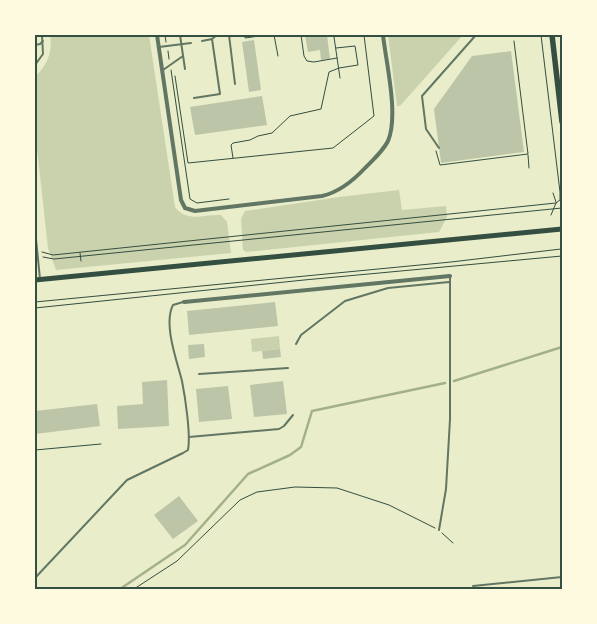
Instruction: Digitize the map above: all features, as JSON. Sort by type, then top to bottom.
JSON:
[{"type":"main road","points":[[552,35],[562,122]]},
{"type":"main road","points":[[38,280],[562,229]]},
{"type":"street","points":[[157,35],[181,200],[185,208],[195,211],[322,196],[336,191],[351,182],[388,141],[393,117],[383,35]]},
{"type":"street","points":[[184,302],[450,276]]},
{"type":"lane","points":[[35,65],[43,54],[42,35]]},
{"type":"lane","points":[[180,35],[185,69]]},
{"type":"lane","points":[[202,41],[212,39],[217,35]]},
{"type":"lane","points":[[228,35],[235,84]]},
{"type":"lane","points":[[439,148],[426,129],[422,96],[476,35]]},
{"type":"lane","points":[[194,98],[220,94],[212,39]]},
{"type":"lane","points":[[35,45],[43,41]]},
{"type":"lane","points":[[159,48],[192,43]]},
{"type":"lane","points":[[162,71],[183,56]]},
{"type":"lane","points":[[35,229],[38,280]]},
{"type":"lane","points":[[439,530],[446,488],[450,419],[450,276]]},
{"type":"lane","points":[[296,344],[301,335],[345,301],[388,288],[449,282]]},
{"type":"lane","points":[[35,578],[127,480],[183,453],[189,447],[182,382],[170,329],[170,314],[173,306],[184,302]]},
{"type":"lane","points":[[199,374],[288,368]]},
{"type":"lane","points":[[189,437],[279,428],[284,426],[293,415]]},
{"type":"lane","points":[[473,586],[562,577]]},
{"type":"path","points":[[165,35],[190,199],[198,203],[229,200]]},
{"type":"path","points":[[245,35],[245,38],[266,35]]},
{"type":"path","points":[[274,35],[278,56]]},
{"type":"path","points":[[301,35],[304,56],[308,60],[314,62],[337,58]]},
{"type":"path","points":[[337,35],[334,37],[340,78]]},
{"type":"path","points":[[176,76],[188,163],[333,148],[374,116],[364,35]]},
{"type":"path","points":[[541,35],[560,192],[560,200],[556,203],[552,215]]},
{"type":"path","points":[[514,41],[529,168]]},
{"type":"path","points":[[233,158],[231,145],[233,143],[272,133],[290,116],[321,109],[329,72],[339,68],[358,65],[355,46],[336,48]]},
{"type":"path","points":[[435,151],[440,165],[528,154]]},
{"type":"path","points":[[553,193],[556,203]]},
{"type":"path","points":[[37,251],[53,255],[556,203]]},
{"type":"path","points":[[38,256],[54,259],[562,208]]},
{"type":"path","points":[[35,302],[451,262],[561,249],[562,257],[35,308]]},
{"type":"path","points":[[80,252],[81,261]]},
{"type":"path","points":[[85,296],[85,303]]},
{"type":"path","points":[[35,450],[101,444]]},
{"type":"path","points":[[134,589],[177,561],[240,500],[256,492],[295,486],[337,488],[389,504],[439,530],[453,543]]},
{"type":"green space","points":[[50,35],[149,35],[175,207],[185,215],[190,216],[221,215],[227,222],[231,253],[56,270],[48,248],[35,131],[35,77],[43,68],[50,53]]},
{"type":"green space","points":[[388,35],[463,35],[400,106],[397,106]]},
{"type":"green space","points":[[399,190],[402,210],[446,206],[447,217],[439,232],[246,252],[243,250],[241,219],[245,211]]},
{"type":"green space","points":[[279,336],[280,349],[252,352],[251,339]]},
{"type":"building","points":[[305,35],[327,35],[330,59],[321,60],[320,50],[308,52]]},
{"type":"building","points":[[254,40],[261,90],[249,92],[242,42]]},
{"type":"building","points":[[511,51],[524,152],[441,163],[434,109],[472,56]]},
{"type":"building","points":[[262,96],[267,125],[195,135],[190,107]]},
{"type":"building","points":[[275,302],[278,326],[189,335],[187,311]]},
{"type":"building","points":[[204,344],[205,357],[189,359],[188,345]]},
{"type":"building","points":[[280,349],[281,357],[263,359],[262,351]]},
{"type":"building","points":[[167,380],[169,426],[118,429],[117,406],[143,404],[142,382]]},
{"type":"building","points":[[283,381],[287,414],[254,417],[250,385]]},
{"type":"building","points":[[228,386],[232,419],[199,422],[196,389]]},
{"type":"building","points":[[97,404],[100,426],[35,434],[35,411]]},
{"type":"building","points":[[179,496],[198,521],[173,539],[154,515]]},
{"type":"waterway","points":[[454,381],[562,347]]},
{"type":"waterway","points":[[120,589],[185,545],[248,474],[290,455],[301,447],[312,411],[445,383]]}]
